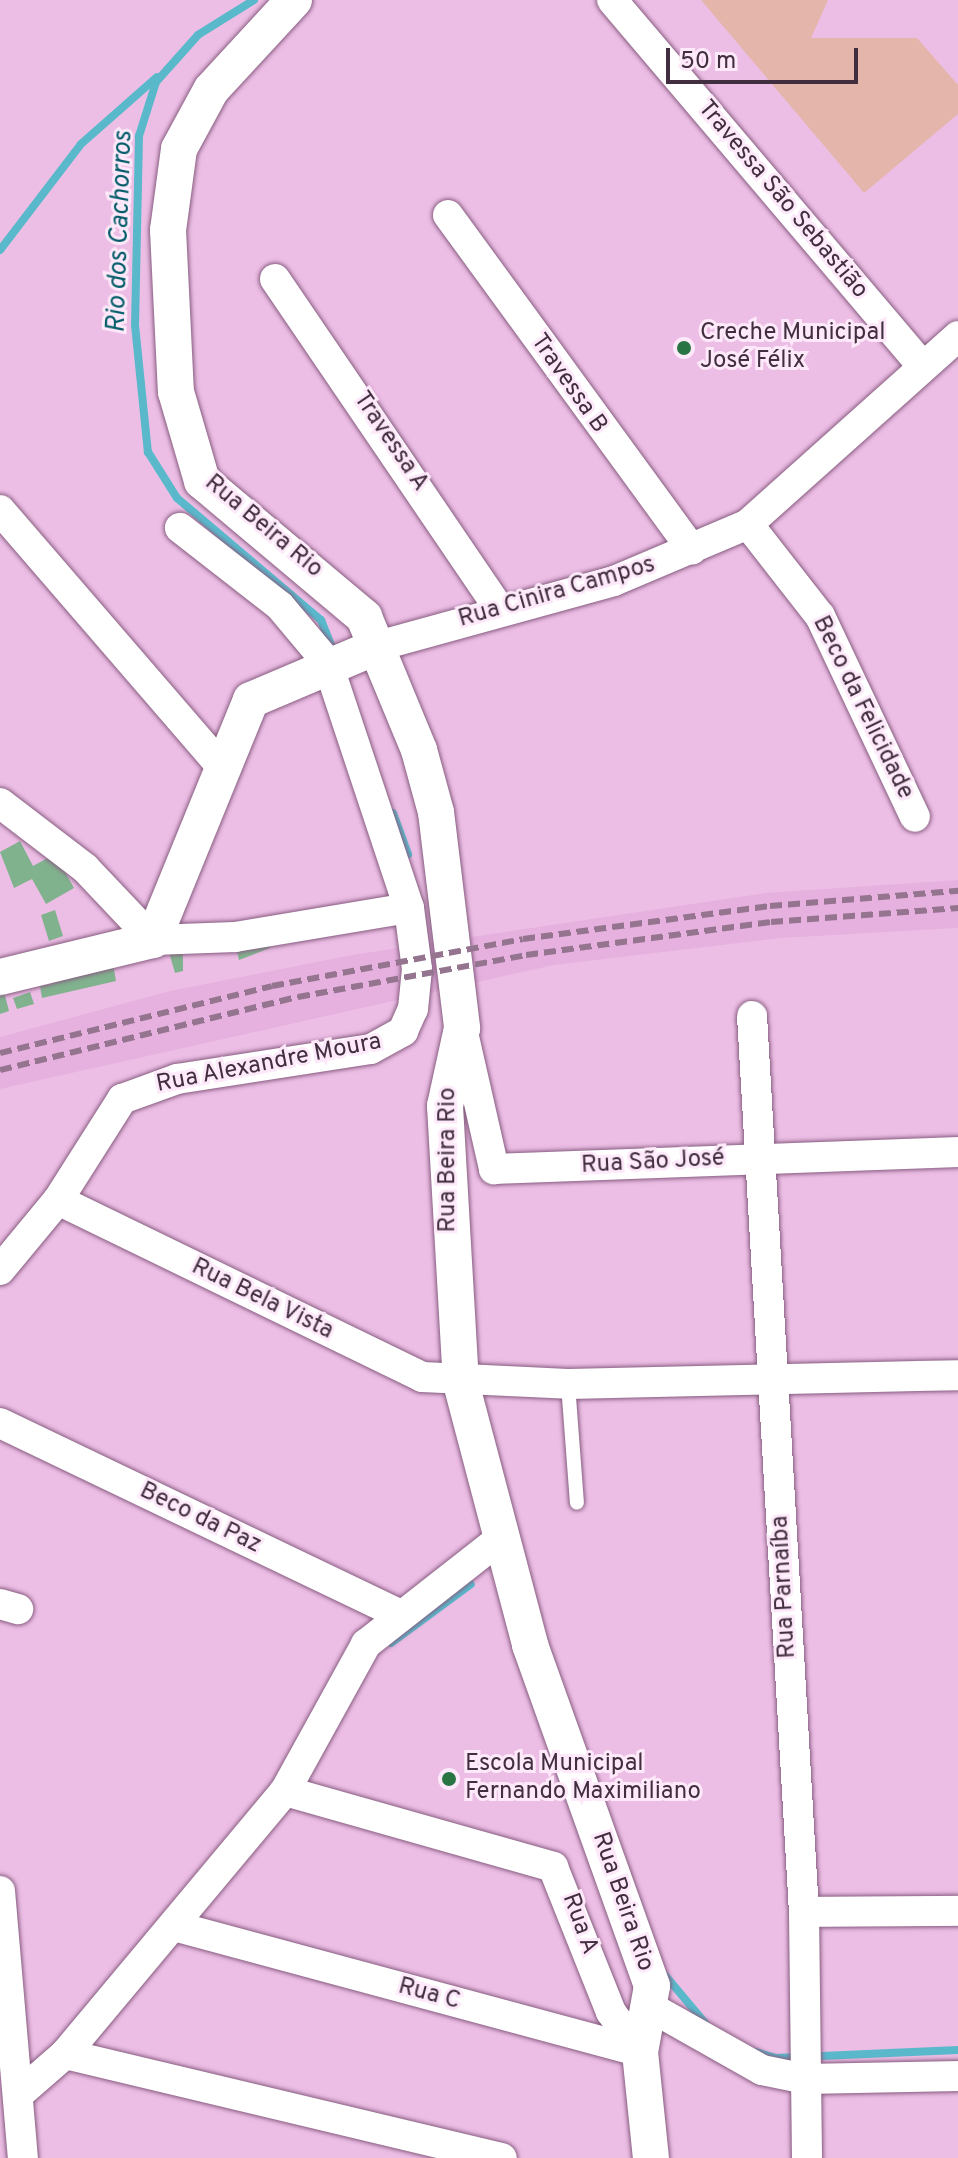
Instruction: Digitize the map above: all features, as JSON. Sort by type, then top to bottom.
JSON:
[{"type":"street","name":"Rua Beira Rio","points":[[294,0],[211,90],[179,149],[168,230],[176,392],[202,481],[347,597],[351,654],[436,812],[462,1028],[445,1106],[466,1383],[501,1538],[530,1645],[638,1944],[652,2008]]},
{"type":"street","name":"Travessa São Sebastião","points":[[612,0],[921,364]]},
{"type":"street","name":"Travessa B","points":[[448,215],[692,550]]},
{"type":"street","name":"Travessa A","points":[[275,279],[499,608]]},
{"type":"street","name":"Rua Cinira Campos","points":[[351,654],[499,608],[614,581],[748,524],[921,364],[958,336]]},
{"type":"street","points":[[0,510],[222,767]]},
{"type":"street","name":"Beco da Felicidade","points":[[748,524],[820,616],[915,817]]},
{"type":"street","points":[[180,528],[280,606],[351,654]]},
{"type":"street","points":[[153,940],[251,700],[351,654]]},
{"type":"street","name":"Rua Alexandre Moura","points":[[0,1270],[58,1200],[113,1110],[133,1093],[393,1040],[409,1021],[416,990],[409,908],[351,654]]},
{"type":"street","points":[[0,803],[85,868],[153,940]]},
{"type":"street","points":[[0,977],[153,940],[235,937],[409,908]]},
{"type":"street","name":"Rua Parnaíba","points":[[752,1016],[764,1158],[772,1378],[804,1912],[807,2158]]},
{"type":"street","name":"Rua São José","points":[[462,1028],[494,1169],[958,1152]]},
{"type":"street","name":"Rua Bela Vista","points":[[58,1200],[389,1364],[466,1383],[568,1384]]},
{"type":"street","points":[[568,1384],[958,1375]]},
{"type":"street","name":"Beco da Paz","points":[[0,1423],[400,1615]]},
{"type":"street","points":[[18,2095],[65,2054],[285,1791],[313,1748],[345,1672],[400,1615],[501,1538]]},
{"type":"street","name":"Rua A","points":[[285,1791],[553,1867],[611,2012],[640,2052]]},
{"type":"street","points":[[3,1898],[23,2158]]},
{"type":"street","points":[[804,1912],[958,1911]]},
{"type":"street","name":"Rua C","points":[[174,1926],[640,2052]]},
{"type":"street","points":[[651,2158],[640,2052],[652,2008],[762,2070],[806,2061],[958,2076]]},
{"type":"street","points":[[65,2054],[502,2158]]},
{"type":"lane","points":[[568,1384],[577,1503]]},
{"type":"shaded area","points":[[701,0],[828,0],[811,38],[917,38],[958,85],[958,114],[864,193]]},
{"type":"shaded area","points":[[958,880],[958,928],[781,938],[554,965],[0,1089],[0,1037],[170,991],[352,955],[765,893]]},
{"type":"building","points":[[20,841],[33,866],[55,854],[74,888],[46,904],[32,879],[14,888],[0,852]]},
{"type":"building","points":[[55,910],[63,936],[49,941],[41,915]]},
{"type":"building","points":[[268,937],[270,948],[239,960],[235,943]]},
{"type":"building","points":[[183,947],[183,971],[175,973],[168,949]]},
{"type":"building","points":[[113,964],[116,981],[42,998],[40,986],[52,984],[49,971]]},
{"type":"building","points":[[3,988],[9,1011],[0,1014],[0,989]]},
{"type":"building","points":[[30,992],[34,1004],[17,1009],[13,998]]},
{"type":"waterway","name":"Rio dos Cachorros","points":[[254,0],[198,35],[156,82],[139,136],[135,325],[148,452],[177,498],[321,620],[333,650]]},
{"type":"waterway","points":[[0,250],[81,144],[157,77]]},
{"type":"waterway","name":"Rio dos Cachorros","points":[[393,813],[408,854]]},
{"type":"waterway","points":[[391,1643],[471,1584]]},
{"type":"waterway","points":[[664,1974],[706,2024]]},
{"type":"waterway","points":[[756,2052],[776,2058],[958,2050]]},
{"type":"railway","points":[[0,1053],[272,986],[523,939],[770,906],[958,891]]},
{"type":"railway","points":[[0,1070],[298,997],[526,955],[771,922],[958,908]]},
{"type":"place","name":"Creche Municipal José Félix","points":[[684,348]]},
{"type":"place","name":"Escola Municipal Fernando Maximiliano","points":[[449,1779]]}]
